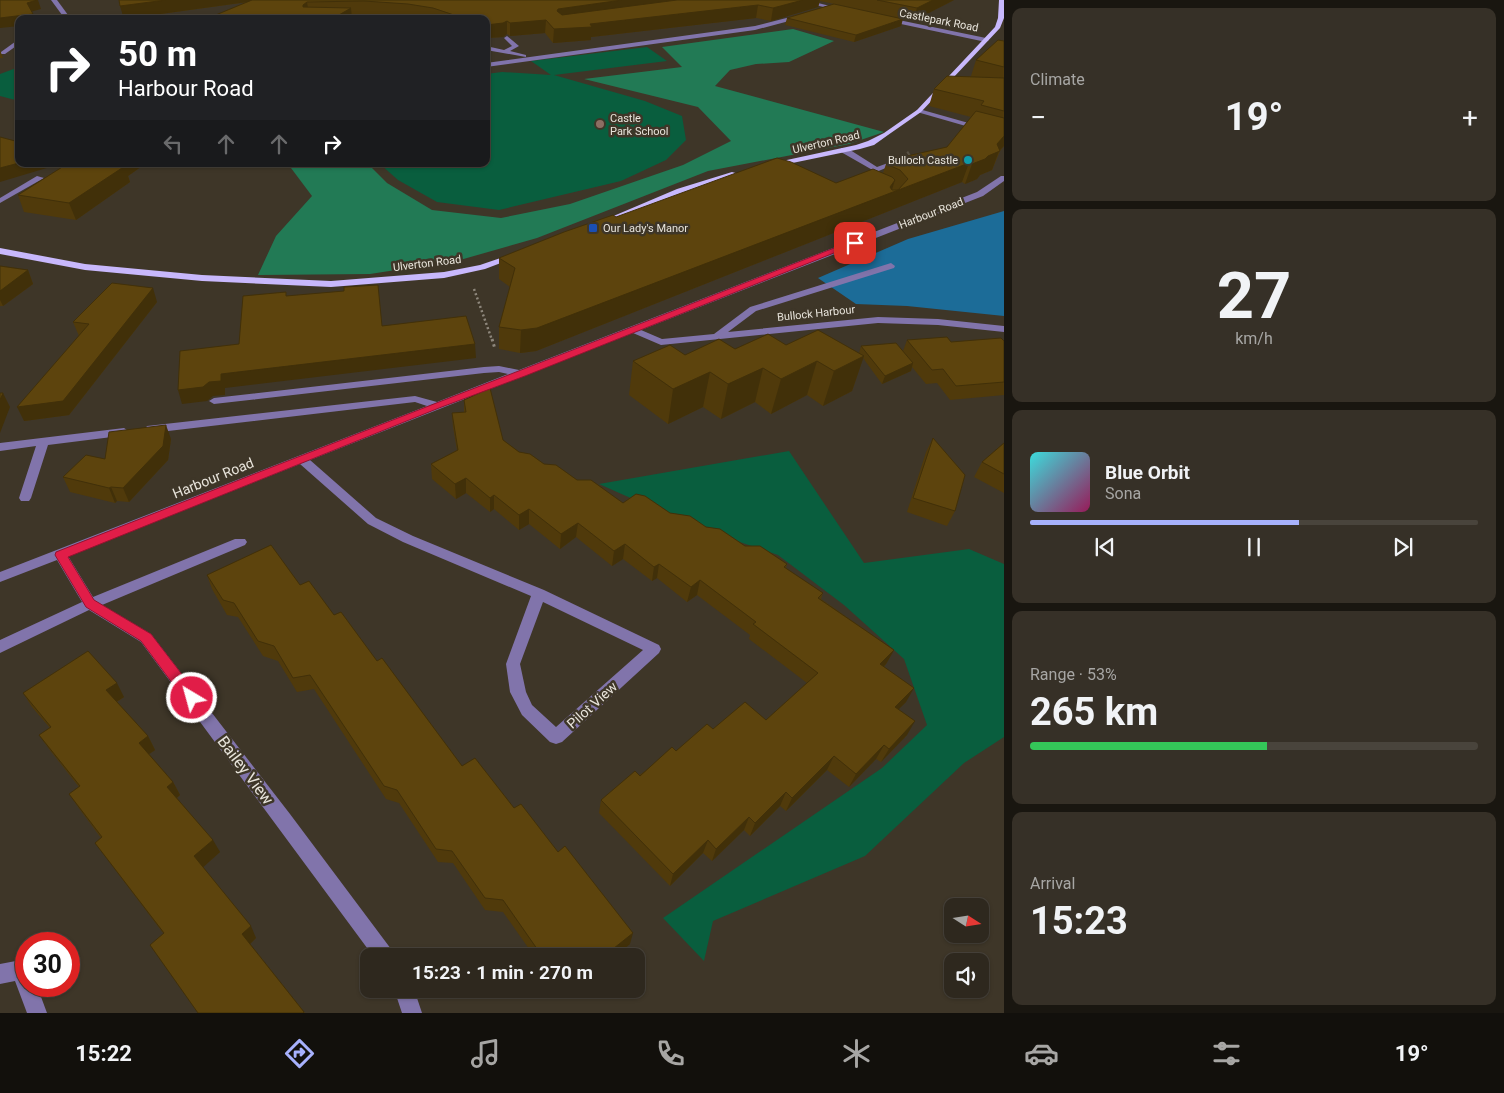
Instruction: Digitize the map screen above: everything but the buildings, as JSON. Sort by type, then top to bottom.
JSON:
[{"type":"main road","name":"Ulverton Road","points":[[767,166],[871,143],[919,111],[998,27],[1001,18],[1002,0]]},
{"type":"main road","points":[[589,228],[680,191],[747,170]]},
{"type":"main road","name":"Ulverton Road","points":[[0,251],[85,268],[202,278],[330,284],[444,275],[482,267],[526,253]]},
{"type":"street","points":[[54,0],[65,15]]},
{"type":"street","points":[[799,0],[850,12]]},
{"type":"street","points":[[814,12],[831,7]]},
{"type":"street","points":[[490,64],[755,28],[806,15]]},
{"type":"street","name":"Castlepark Road","points":[[874,17],[986,40]]},
{"type":"street","points":[[504,52],[516,46],[507,38]]},
{"type":"street","points":[[3,54],[15,44]]},
{"type":"street","points":[[490,49],[534,58]]},
{"type":"street","points":[[919,111],[1004,135]]},
{"type":"street","points":[[844,150],[876,170]]},
{"type":"street","points":[[864,176],[899,161]]},
{"type":"street","points":[[0,201],[40,178]]},
{"type":"street","name":"Harbour Road","points":[[0,577],[61,555],[436,405],[522,374],[980,194],[1004,178]]},
{"type":"street","points":[[717,336],[753,309],[891,266]]},
{"type":"street","name":"Bullock Harbour","points":[[633,330],[661,342],[878,320],[938,322],[1004,330]]},
{"type":"street","points":[[214,401],[502,369],[522,374]]},
{"type":"street","points":[[0,447],[416,399],[436,405]]},
{"type":"street","points":[[25,498],[43,442]]},
{"type":"street","name":"Pilot View","points":[[301,459],[372,521],[408,539],[539,594],[654,649],[556,737],[527,710],[518,692],[513,664],[539,594]]},
{"type":"street","points":[[0,647],[90,604],[240,542]]},
{"type":"street","name":"Bailey View","points":[[61,555],[90,604],[146,638],[378,948]]},
{"type":"street","points":[[0,974],[15,971]]},
{"type":"street","points":[[31,997],[37,1013]]},
{"type":"street","points":[[407,998],[412,1013]]},
{"type":"path","points":[[477,298],[502,369]]},
{"type":"green space","points":[[793,29],[834,41],[789,62],[756,64],[730,70],[715,86],[884,132],[849,144],[708,171],[537,238],[460,260],[370,274],[258,275],[276,236],[312,196],[290,167],[371,167],[387,183],[432,210],[501,218],[570,204],[683,165],[731,141],[698,107],[584,79],[682,67],[662,47]]},
{"type":"green space","name":"Castle Park School","points":[[647,47],[667,61],[554,75],[645,101],[682,116],[686,140],[666,160],[621,181],[499,210],[437,202],[398,180],[383,167],[490,167],[490,74],[502,72],[551,75],[531,61]]},
{"type":"green space","points":[[15,68],[15,100],[0,96],[0,74]]},
{"type":"green space","points":[[789,451],[864,563],[969,549],[1004,564],[1004,737],[964,763],[865,856],[713,921],[704,961],[663,918],[882,768],[927,725],[904,659],[844,605],[778,555],[696,527],[599,484]]},
{"type":"water","points":[[1004,211],[1004,316],[907,306],[856,304],[818,278],[908,239]]},
{"type":"tunnel","points":[[899,161],[910,154]]},
{"type":"place","name":"Castle Park School","points":[[600,124]]},
{"type":"place","name":"Bulloch Castle","points":[[968,160]]},
{"type":"place","name":"Our Lady's Manor","points":[[593,228]]},
{"type":"route","points":[[192,698],[146,638],[90,604],[61,555],[436,405],[522,374],[855,243]]}]
